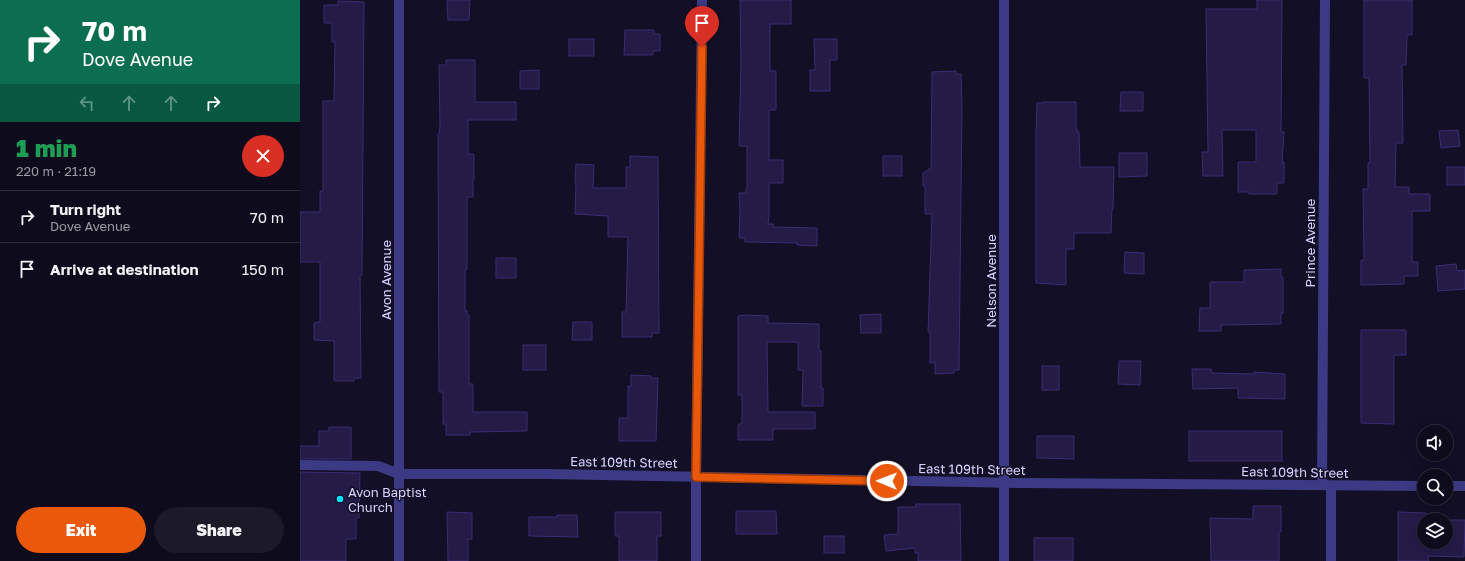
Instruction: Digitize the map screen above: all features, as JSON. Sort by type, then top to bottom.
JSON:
[{"type":"street","name":"Avon Avenue","points":[[399,0],[399,561]]},
{"type":"street","points":[[696,561],[702,0]]},
{"type":"street","name":"Nelson Avenue","points":[[1004,0],[1004,561]]},
{"type":"street","name":"Prince Avenue","points":[[1325,0],[1326,486],[1331,561]]},
{"type":"street","points":[[300,465],[378,466],[399,474]]},
{"type":"street","name":"East 109th Street","points":[[399,474],[547,474],[1004,483],[1417,486]]},
{"type":"street","points":[[1453,486],[1465,486]]},
{"type":"building","points":[[447,0],[470,0],[469,20],[448,20]]},
{"type":"building","points":[[740,0],[791,0],[791,24],[770,24],[770,71],[776,71],[776,110],[769,110],[769,160],[783,160],[783,183],[769,183],[768,224],[773,224],[773,227],[817,228],[817,246],[797,245],[797,243],[745,242],[745,238],[739,238],[739,193],[746,193],[747,189],[747,146],[739,146],[741,65]]},
{"type":"building","points":[[1257,0],[1282,0],[1281,132],[1284,132],[1282,162],[1284,162],[1284,183],[1277,183],[1277,194],[1249,194],[1249,192],[1238,192],[1238,162],[1256,162],[1256,130],[1222,130],[1223,176],[1203,176],[1202,152],[1208,152],[1206,9],[1257,9]]},
{"type":"building","points":[[1364,0],[1412,0],[1412,35],[1407,35],[1406,65],[1402,65],[1403,143],[1396,143],[1395,187],[1409,187],[1409,194],[1430,194],[1430,211],[1412,211],[1412,262],[1418,262],[1418,276],[1404,276],[1404,284],[1361,285],[1361,260],[1364,260],[1363,189],[1368,189],[1368,163],[1370,163],[1369,78],[1364,78]]},
{"type":"building","points":[[338,1],[364,2],[362,275],[360,275],[361,378],[354,378],[354,381],[334,381],[334,341],[314,340],[314,323],[320,322],[320,262],[300,262],[300,212],[320,212],[320,191],[323,191],[323,101],[334,101],[335,42],[332,42],[332,23],[324,23],[324,5],[338,5]]},
{"type":"building","points":[[625,30],[654,30],[654,34],[660,34],[660,51],[653,51],[653,55],[624,55]]},
{"type":"building","points":[[569,39],[594,39],[594,56],[569,56]]},
{"type":"building","points":[[814,39],[837,39],[837,60],[830,60],[830,91],[810,91],[810,70],[815,70]]},
{"type":"building","points":[[446,60],[475,60],[475,102],[516,102],[516,120],[468,120],[468,154],[474,154],[474,179],[473,197],[467,197],[467,270],[465,270],[465,311],[467,311],[467,315],[469,315],[469,384],[473,384],[473,412],[527,412],[527,431],[470,432],[470,435],[446,435],[446,424],[443,424],[443,392],[439,392],[438,134],[440,126],[439,65],[446,65]]},
{"type":"building","points":[[539,70],[539,89],[520,89],[520,71]]},
{"type":"building","points":[[956,71],[956,74],[961,74],[962,106],[959,370],[954,370],[954,373],[935,374],[935,362],[930,363],[930,332],[928,332],[932,214],[925,214],[925,186],[923,186],[923,173],[931,168],[932,72]]},
{"type":"building","points":[[1121,92],[1143,92],[1143,111],[1120,111]]},
{"type":"building","points":[[1076,102],[1076,129],[1077,132],[1079,132],[1080,167],[1114,167],[1111,233],[1074,233],[1074,249],[1066,249],[1066,285],[1036,283],[1037,103]]},
{"type":"building","points":[[1458,130],[1460,146],[1441,148],[1439,131]]},
{"type":"building","points":[[1119,153],[1147,153],[1147,176],[1119,177]]},
{"type":"building","points":[[630,156],[658,157],[659,333],[652,333],[652,337],[622,337],[622,312],[626,312],[628,237],[608,237],[608,216],[575,214],[576,164],[594,165],[593,188],[626,188],[626,167],[630,167]]},
{"type":"building","points":[[883,156],[902,156],[902,176],[883,176]]},
{"type":"building","points":[[1447,167],[1465,167],[1465,185],[1447,185]]},
{"type":"building","points":[[1125,252],[1144,253],[1144,274],[1124,273]]},
{"type":"building","points":[[496,258],[516,258],[516,278],[496,278]]},
{"type":"building","points":[[1456,264],[1457,271],[1465,270],[1465,289],[1438,291],[1436,266]]},
{"type":"building","points":[[1281,269],[1281,277],[1283,277],[1283,313],[1281,313],[1281,324],[1221,325],[1221,331],[1199,331],[1200,308],[1210,308],[1210,282],[1244,282],[1244,270]]},
{"type":"building","points":[[881,314],[881,333],[861,333],[860,315]]},
{"type":"building","points":[[738,316],[768,316],[768,323],[819,324],[819,351],[821,351],[821,388],[823,388],[823,406],[802,406],[803,370],[798,370],[798,342],[767,342],[768,412],[815,412],[815,429],[773,429],[773,440],[738,440],[738,425],[742,423],[742,395],[738,395]]},
{"type":"building","points":[[573,322],[592,322],[592,340],[572,340]]},
{"type":"building","points":[[1361,330],[1406,330],[1406,355],[1394,355],[1394,424],[1361,423]]},
{"type":"building","points":[[523,345],[546,345],[546,370],[523,370]]},
{"type":"building","points":[[1119,361],[1141,361],[1140,385],[1118,384]]},
{"type":"building","points":[[1042,366],[1059,366],[1059,390],[1042,390]]},
{"type":"building","points":[[1192,369],[1211,369],[1212,373],[1254,374],[1254,372],[1285,374],[1285,399],[1238,398],[1238,388],[1193,389]]},
{"type":"building","points":[[631,375],[651,376],[651,378],[658,378],[656,441],[619,441],[619,418],[628,418],[628,386],[631,387]]},
{"type":"building","points":[[329,427],[351,427],[351,459],[300,459],[300,446],[319,446],[319,431],[329,431]]},
{"type":"building","points":[[1189,431],[1282,431],[1282,461],[1189,461]]},
{"type":"building","points":[[1037,436],[1074,436],[1074,459],[1037,458]]},
{"type":"building","points":[[300,472],[360,473],[359,518],[356,518],[356,539],[346,539],[346,561],[300,561]]},
{"type":"building","points":[[916,504],[960,504],[961,561],[918,561],[918,553],[915,553],[915,548],[886,551],[884,535],[898,534],[898,507],[916,507]]},
{"type":"building","points":[[1253,506],[1281,506],[1279,561],[1211,561],[1210,518],[1253,519]]},
{"type":"building","points":[[736,511],[776,511],[777,534],[736,534]]},
{"type":"building","points":[[447,512],[472,513],[472,539],[468,539],[468,561],[448,561]]},
{"type":"building","points":[[615,512],[661,512],[661,536],[657,536],[657,561],[619,561],[619,536],[615,536]]},
{"type":"building","points":[[1398,512],[1426,513],[1417,513],[1417,549],[1453,549],[1453,520],[1465,520],[1464,557],[1428,556],[1429,561],[1398,561]]},
{"type":"building","points":[[557,515],[577,515],[578,537],[529,536],[529,517],[557,517]]},
{"type":"building","points":[[824,536],[844,536],[844,553],[824,553]]},
{"type":"building","points":[[1034,538],[1073,538],[1073,561],[1034,561]]},
{"type":"place","name":"Avon Baptist Church","points":[[340,499]]},
{"type":"route","points":[[702,47],[696,477],[887,481]]}]
